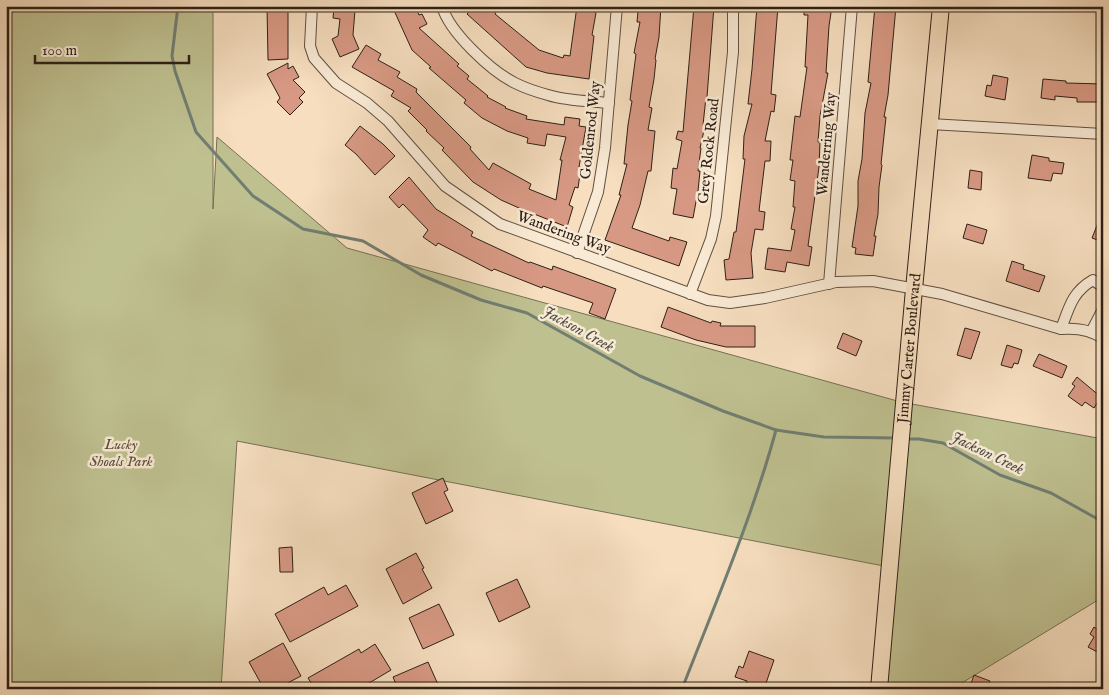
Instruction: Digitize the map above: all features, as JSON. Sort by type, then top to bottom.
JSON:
[{"type":"main road","name":"Jimmy Carter Boulevard","points":[[878,689],[941,6]]},
{"type":"street","name":"Wandering Way","points":[[312,6],[310,46],[314,58],[336,83],[367,103],[388,120],[445,186],[500,224],[708,300],[730,303],[765,298],[829,284],[873,281],[942,294],[1061,329],[1077,328],[1091,332]]},
{"type":"street","points":[[442,6],[444,16],[467,46],[498,72],[515,83],[549,96],[609,103]]},
{"type":"street","name":"Goldenrod Way","points":[[577,253],[598,192],[605,148],[617,6]]},
{"type":"street","name":"Grey Rock Road","points":[[690,294],[711,239],[716,216],[733,52],[733,6]]},
{"type":"street","name":"Wanderring Way","points":[[829,284],[852,6]]},
{"type":"street","points":[[930,124],[1103,134]]},
{"type":"street","points":[[1061,329],[1071,302],[1082,286],[1093,280],[1103,287]]},
{"type":"street","points":[[1103,309],[1091,332],[1103,339]]},
{"type":"green space","name":"Lucky Shoals Park","points":[[6,6],[213,6],[213,209],[217,137],[347,248],[901,402],[1103,439],[1103,597],[952,689],[876,689],[889,567],[237,441],[221,689],[6,689]]},
{"type":"building","points":[[267,6],[288,6],[288,59],[268,60]]},
{"type":"building","points":[[392,6],[415,6],[419,15],[422,14],[427,24],[419,28],[459,64],[457,66],[469,76],[467,79],[487,97],[505,108],[527,116],[526,119],[564,125],[565,117],[580,119],[579,126],[586,127],[579,167],[581,167],[578,188],[575,187],[569,205],[573,207],[567,227],[501,200],[473,182],[442,150],[444,148],[408,111],[411,108],[391,96],[394,91],[352,67],[366,45],[381,54],[378,60],[400,72],[397,77],[417,89],[416,92],[471,147],[470,149],[489,170],[493,163],[531,184],[529,189],[556,200],[562,160],[560,160],[566,137],[547,134],[545,146],[527,143],[528,138],[507,131],[482,118],[464,103],[466,100],[429,68],[431,67],[412,50]]},
{"type":"building","points":[[475,6],[490,6],[496,12],[495,14],[539,50],[563,58],[564,55],[570,56],[577,6],[594,6],[594,12],[596,13],[592,35],[594,36],[589,79],[547,73],[526,67],[467,14]]},
{"type":"building","points":[[644,6],[661,6],[659,37],[649,107],[652,108],[648,130],[655,131],[651,171],[648,171],[632,228],[669,241],[670,237],[687,242],[679,266],[605,240],[621,195],[619,195],[627,164],[624,164],[632,101],[630,100],[636,54],[634,53],[640,22],[637,22],[638,11],[644,11]]},
{"type":"building","points":[[694,6],[714,6],[703,125],[705,126],[700,148],[698,191],[693,218],[673,214],[677,189],[671,188],[673,168],[677,169],[682,141],[676,139],[678,131],[683,132]]},
{"type":"building","points":[[757,6],[778,6],[771,94],[776,95],[774,112],[771,111],[765,141],[771,141],[770,161],[765,161],[759,211],[765,212],[763,230],[755,229],[751,253],[753,278],[726,280],[724,260],[729,259],[734,232],[736,232],[745,159],[743,159],[744,136],[752,104],[748,104]]},
{"type":"building","points":[[804,6],[832,6],[826,73],[828,73],[820,116],[819,167],[808,246],[812,247],[809,266],[787,262],[785,272],[765,269],[768,248],[791,251],[795,230],[791,229],[795,207],[793,207],[795,181],[790,180],[793,160],[790,160],[795,116],[800,117],[807,67],[805,67],[808,15],[804,15]]},
{"type":"building","points":[[875,6],[896,6],[888,95],[884,117],[886,117],[873,256],[855,254],[856,248],[852,247],[858,206],[858,181],[862,159],[865,113],[871,83],[868,82]]},
{"type":"building","points":[[334,8],[355,10],[353,35],[359,49],[340,57],[332,39],[338,36],[340,19],[333,18]]},
{"type":"building","points":[[288,63],[288,69],[293,66],[299,77],[293,80],[305,92],[299,98],[303,102],[290,115],[277,102],[280,98],[267,74]]},
{"type":"building","points":[[993,75],[1008,78],[1005,100],[985,96],[987,85],[991,86]]},
{"type":"building","points":[[1043,79],[1066,81],[1066,83],[1103,84],[1103,102],[1077,102],[1077,98],[1055,96],[1055,100],[1041,98]]},
{"type":"building","points":[[360,126],[395,156],[375,175],[345,145]]},
{"type":"building","points":[[1032,155],[1049,158],[1049,161],[1064,163],[1062,174],[1053,173],[1051,181],[1028,178]]},
{"type":"building","points":[[970,170],[982,172],[981,190],[968,188]]},
{"type":"building","points":[[409,177],[436,209],[473,232],[471,236],[529,263],[552,270],[553,266],[616,289],[605,319],[589,313],[593,303],[543,286],[542,288],[494,269],[492,271],[438,243],[436,246],[423,237],[428,230],[403,204],[399,208],[389,197]]},
{"type":"building","points":[[1103,213],[1103,242],[1092,238]]},
{"type":"building","points":[[967,224],[987,230],[983,244],[963,238]]},
{"type":"building","points":[[1012,261],[1024,265],[1023,269],[1045,276],[1039,292],[1006,281]]},
{"type":"building","points":[[668,307],[711,323],[712,321],[721,323],[720,326],[755,326],[755,347],[726,347],[696,340],[661,327]]},
{"type":"building","points":[[965,328],[980,332],[971,359],[957,355]]},
{"type":"building","points":[[843,333],[862,341],[856,356],[837,348]]},
{"type":"building","points":[[1007,345],[1022,350],[1018,364],[1014,363],[1012,368],[1001,365]]},
{"type":"building","points":[[1039,354],[1067,366],[1062,378],[1033,366]]},
{"type":"building","points":[[1077,377],[1101,397],[1094,408],[1085,402],[1082,406],[1068,396],[1075,386],[1072,384]]},
{"type":"building","points":[[443,478],[448,490],[444,492],[453,511],[426,524],[412,493]]},
{"type":"building","points":[[292,547],[293,572],[280,572],[279,548]]},
{"type":"building","points":[[416,553],[432,588],[403,604],[386,569]]},
{"type":"building","points":[[517,579],[530,607],[499,622],[486,593]]},
{"type":"building","points":[[346,585],[358,606],[290,642],[275,614],[324,587],[328,595]]},
{"type":"building","points":[[439,604],[454,635],[423,649],[409,618]]},
{"type":"building","points":[[1103,621],[1103,655],[1088,647],[1094,637],[1090,634],[1094,627],[1098,630]]},
{"type":"building","points":[[283,643],[301,676],[276,689],[264,689],[249,662]]},
{"type":"building","points":[[375,644],[391,670],[359,689],[315,689],[308,678],[359,649],[361,653]]},
{"type":"building","points":[[749,651],[774,660],[764,689],[745,689],[747,681],[735,677],[739,666],[743,668]]},
{"type":"building","points":[[428,662],[440,689],[398,689],[393,677]]},
{"type":"building","points":[[974,675],[990,681],[987,689],[969,689]]},
{"type":"waterway","name":"Jackson Creek","points":[[178,6],[172,56],[175,71],[196,132],[253,196],[303,229],[363,241],[421,275],[481,300],[527,313],[640,376],[723,411],[776,430],[824,437],[896,438]]},
{"type":"waterway","points":[[682,689],[756,496],[776,430]]},
{"type":"waterway","name":"Jackson Creek","points":[[905,439],[943,443],[1000,475],[1051,493],[1103,522]]}]
